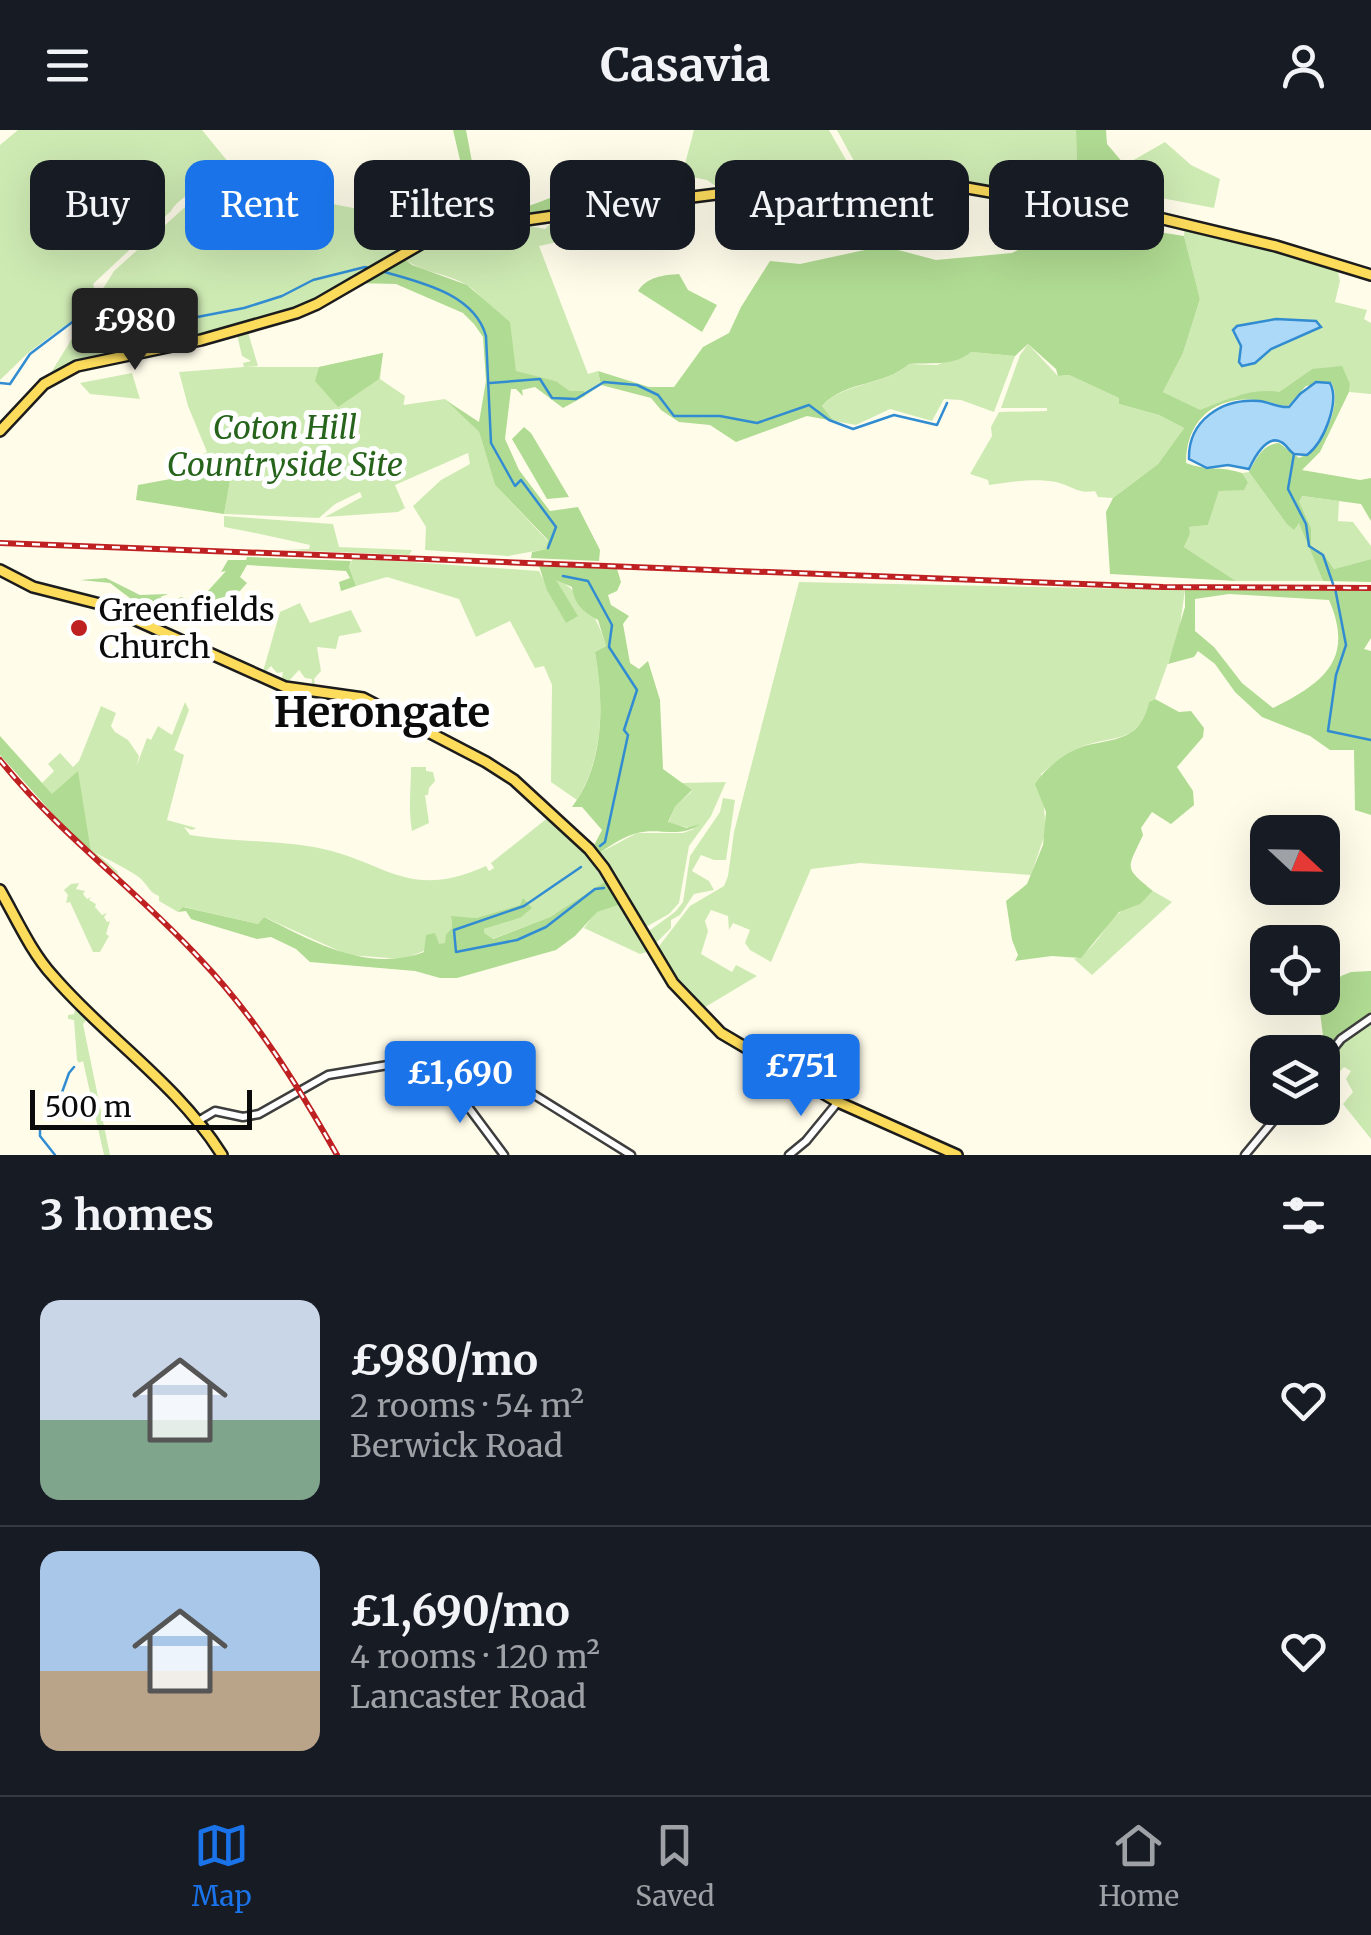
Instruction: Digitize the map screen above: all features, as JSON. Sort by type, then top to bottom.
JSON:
[{"type":"main road","points":[[0,431],[44,384],[77,366],[201,340],[296,313],[431,238],[471,228],[637,204],[868,175],[888,174],[1155,217],[1371,275]]},
{"type":"main road","points":[[0,570],[33,587],[100,604],[285,687],[364,698],[486,762],[514,780],[589,850],[604,868],[673,983],[720,1033],[838,1102],[957,1155]]},
{"type":"main road","points":[[2,897],[56,982],[148,1066],[198,1121],[222,1155]]},
{"type":"street","points":[[1340,1039],[1371,1018]]},
{"type":"street","points":[[198,1121],[215,1111],[242,1116],[259,1114],[328,1076],[436,1059],[470,1062],[507,1078],[631,1155]]},
{"type":"street","points":[[453,1061],[463,1100],[504,1155]]},
{"type":"street","points":[[790,1155],[838,1102]]},
{"type":"street","points":[[1245,1155],[1270,1125]]},
{"type":"green space","points":[[18,130],[202,130],[227,160],[185,160],[185,198],[165,217],[165,160],[30,160],[30,250],[129,250],[93,284],[93,296],[85,310],[77,312],[74,319],[28,353],[0,380],[0,145]]},
{"type":"green space","points":[[453,130],[466,130],[472,160],[460,160]]},
{"type":"green space","points":[[694,130],[829,130],[846,160],[715,160],[715,186],[695,178],[695,160],[686,160]]},
{"type":"green space","points":[[837,130],[1076,130],[1077,160],[989,160],[989,191],[969,188],[969,160],[853,160]]},
{"type":"green space","points":[[1076,130],[1106,130],[1107,144],[1121,160],[1077,160]]},
{"type":"green space","points":[[1165,142],[1191,165],[1220,179],[1214,208],[1164,199],[1164,160],[1134,160]]},
{"type":"green space","points":[[550,198],[550,215],[530,218],[530,205]]},
{"type":"green space","points":[[334,204],[354,208],[354,250],[401,250],[319,302],[190,342],[89,359],[47,379],[114,271],[137,250],[165,250],[165,225],[185,207],[185,250],[334,250]]},
{"type":"green space","points":[[550,224],[550,244],[539,246],[588,374],[598,371],[601,385],[585,396],[583,391],[570,391],[556,381],[516,372],[496,323],[475,291],[401,256],[416,250],[530,250],[530,226],[545,229]]},
{"type":"green space","points":[[1185,226],[1337,267],[1340,281],[1335,302],[1367,310],[1364,319],[1371,323],[1371,394],[1349,392],[1350,384],[1312,369],[1279,392],[1237,396],[1200,411],[1163,392],[1183,353],[1200,299]]},
{"type":"green space","points":[[1164,233],[1184,236],[1200,299],[1183,353],[1163,392],[1200,410],[1248,393],[1279,392],[1312,369],[1342,366],[1350,384],[1349,392],[1320,452],[1302,470],[1360,480],[1371,478],[1371,521],[1361,504],[1302,496],[1299,501],[1311,528],[1311,546],[1323,553],[1334,569],[1371,559],[1371,582],[1323,581],[1299,523],[1294,530],[1286,523],[1249,472],[1261,453],[1273,444],[1279,443],[1299,458],[1316,446],[1333,413],[1331,382],[1306,386],[1288,406],[1247,399],[1219,405],[1199,421],[1192,433],[1186,463],[1242,473],[1248,482],[1244,490],[1219,491],[1208,525],[1189,527],[1184,547],[1236,581],[1110,574],[1106,512],[1113,498],[1158,464],[1184,428],[1159,415],[1119,404],[1119,398],[1069,375],[1058,376],[1056,369],[1028,344],[1015,356],[971,352],[949,362],[909,364],[888,377],[831,398],[822,406],[834,421],[807,416],[736,442],[710,425],[679,422],[651,398],[601,385],[598,371],[649,387],[674,387],[703,347],[729,333],[770,261],[800,264],[865,250],[898,250],[936,260],[1012,253],[1164,250]]},
{"type":"green space","points":[[401,256],[412,265],[467,285],[510,322],[516,371],[556,381],[570,391],[584,391],[585,396],[563,408],[535,387],[522,390],[523,396],[511,389],[505,439],[519,470],[550,511],[578,507],[600,550],[599,561],[531,558],[532,552],[546,549],[548,540],[495,485],[479,432],[447,401],[479,422],[486,381],[483,337],[463,313],[396,284],[357,283]]},
{"type":"green space","points":[[679,274],[688,290],[717,305],[702,332],[638,291],[651,280]]},
{"type":"green space","name":"Coton Hill Countryside Site","points":[[248,332],[258,366],[245,367],[319,367],[383,353],[380,379],[405,396],[403,405],[445,399],[479,432],[495,485],[548,541],[546,549],[508,556],[425,550],[426,527],[413,506],[441,480],[470,464],[468,453],[395,485],[405,508],[398,512],[325,517],[362,497],[360,492],[335,504],[319,518],[224,514],[232,470],[209,465],[198,473],[177,477],[184,465],[207,452],[179,372],[244,367],[243,363],[251,361],[242,356],[237,335]]},
{"type":"green space","points":[[1028,344],[1058,376],[1069,375],[1119,398],[1119,404],[1159,415],[1184,428],[1158,464],[1113,498],[1047,481],[989,485],[988,480],[970,474],[992,436],[991,427],[999,412],[1047,411],[1001,408],[1020,355]]},
{"type":"green space","points":[[971,352],[1015,356],[994,412],[961,400],[944,399],[932,421],[890,409],[856,425],[834,421],[822,406],[842,392],[888,377],[909,364],[937,365]]},
{"type":"green space","points":[[383,353],[379,379],[338,407],[315,381],[319,367]]},
{"type":"green space","points":[[132,373],[140,399],[90,394],[80,383]]},
{"type":"green space","points":[[524,427],[569,497],[547,499],[512,439]]},
{"type":"green space","points":[[223,460],[230,462],[232,470],[224,514],[136,500],[138,485],[192,475]]},
{"type":"green space","points":[[1249,472],[1286,523],[1299,522],[1323,581],[1236,581],[1184,547],[1190,534],[1188,527],[1208,525],[1219,491],[1248,482],[1242,473]]},
{"type":"green space","points":[[1301,496],[1339,501],[1338,521],[1353,522],[1371,546],[1371,559],[1334,569],[1323,553],[1311,546],[1311,528],[1299,501]]},
{"type":"green space","points":[[224,516],[333,524],[339,547],[412,550],[409,555],[284,550],[309,549],[310,545],[224,527]]},
{"type":"green space","points":[[247,557],[351,561],[349,567],[356,586],[341,591],[339,582],[350,578],[346,571],[247,565],[240,577],[247,583],[239,592],[202,604],[196,613],[190,613],[189,604],[180,601],[176,611],[165,612],[155,602],[153,607],[135,602],[110,583],[80,580],[106,578],[140,595],[168,594],[160,597],[176,606],[181,597],[197,603],[226,571],[221,572],[228,560]]},
{"type":"green space","points":[[353,558],[539,571],[547,586],[555,578],[581,598],[606,646],[595,652],[600,690],[597,747],[577,800],[551,782],[552,685],[544,666],[535,668],[510,621],[476,637],[459,599],[387,577],[356,586],[349,567]]},
{"type":"green space","points":[[539,566],[617,569],[621,582],[617,591],[608,595],[611,605],[629,616],[623,624],[630,663],[639,669],[648,661],[660,700],[663,769],[692,790],[675,807],[668,822],[687,828],[700,824],[685,831],[637,833],[601,852],[643,918],[639,922],[592,849],[602,830],[582,807],[572,807],[583,790],[596,752],[600,692],[595,652],[606,646],[598,620],[580,607],[572,587],[556,580],[578,616],[566,623],[547,590]]},
{"type":"green space","points":[[799,582],[1185,590],[1179,632],[1155,699],[1149,702],[1139,725],[1124,736],[1076,749],[1041,774],[1046,831],[1031,875],[860,863],[811,869],[771,962],[745,943],[750,930],[733,923],[729,930],[728,916],[711,910],[705,921],[708,931],[701,954],[732,972],[736,965],[757,976],[702,1009],[670,973],[656,950],[690,906],[724,886],[728,876],[734,832]]},
{"type":"green space","points":[[1185,590],[1371,591],[1371,638],[1364,649],[1371,651],[1371,815],[1355,810],[1354,750],[1330,750],[1310,736],[1262,717],[1235,692],[1215,664],[1198,651],[1194,657],[1168,664],[1185,607]],"holes":[[[1229,594],[1329,600],[1338,639],[1330,667],[1320,679],[1273,708],[1242,683],[1214,647],[1195,631],[1195,599]]]},
{"type":"green space","points":[[300,603],[310,623],[351,610],[362,632],[339,636],[336,649],[317,647],[321,671],[314,679],[316,689],[311,689],[312,679],[305,678],[299,670],[286,684],[281,683],[283,672],[277,673],[271,666],[262,675],[280,612]]},
{"type":"green space","points":[[1155,699],[1179,712],[1191,711],[1204,728],[1203,737],[1177,767],[1193,791],[1194,805],[1171,824],[1152,812],[1141,828],[1143,835],[1131,867],[1153,891],[1140,904],[1119,912],[1081,958],[1052,956],[1015,961],[1018,955],[1006,901],[1027,884],[1043,845],[1046,812],[1035,784],[1051,766],[1073,751],[1127,735]]},
{"type":"green space","points":[[185,702],[189,710],[174,750],[184,755],[167,820],[196,828],[184,827],[190,835],[314,847],[397,875],[436,880],[486,866],[489,871],[494,868],[491,863],[551,818],[589,858],[605,883],[550,917],[492,939],[483,933],[484,929],[520,918],[521,905],[476,918],[451,917],[452,928],[445,943],[403,959],[348,955],[264,917],[258,924],[184,907],[178,912],[159,901],[159,896],[132,873],[96,853],[117,871],[121,882],[89,854],[43,803],[52,795],[42,783],[54,771],[48,764],[60,753],[73,767],[79,761],[101,706],[116,713],[111,726],[139,756],[137,765],[147,738],[151,740],[158,726],[172,735]]},
{"type":"green space","points":[[0,736],[52,794],[78,771],[89,854],[0,755]]},
{"type":"green space","points":[[411,767],[426,767],[426,771],[433,772],[435,781],[425,795],[429,823],[412,831],[410,807]]},
{"type":"green space","points":[[726,782],[711,816],[689,846],[679,903],[669,914],[644,928],[639,922],[643,918],[601,852],[637,833],[683,833],[694,829],[668,823],[675,807],[692,791],[680,783]]},
{"type":"green space","points":[[723,798],[735,800],[726,860],[701,855],[692,871],[709,881],[714,890],[694,894],[654,945],[646,933],[683,902],[690,856],[720,812]]},
{"type":"green space","points":[[608,880],[622,904],[597,912],[556,950],[457,978],[310,962],[296,949],[271,937],[257,939],[191,919],[186,911],[178,912],[183,907],[258,924],[264,917],[341,952],[382,959],[403,958],[424,952],[426,935],[435,933],[439,944],[445,943],[452,928],[451,916],[476,918],[520,905],[523,898],[532,908],[520,918],[484,929],[493,939],[550,917]]},
{"type":"green space","points":[[79,883],[76,889],[85,891],[87,899],[91,897],[89,900],[102,915],[107,913],[104,917],[110,921],[106,934],[109,936],[100,952],[93,952],[70,902],[66,903],[68,895],[64,890]]},
{"type":"green space","points":[[1153,891],[1172,902],[1092,975],[1074,959],[1087,951],[1119,913]]},
{"type":"green space","points":[[622,904],[650,951],[640,954],[584,928],[596,912]]},
{"type":"green space","points":[[1371,971],[1371,1014],[1340,1036],[1323,1035],[1320,1015],[1340,1015],[1340,978],[1351,972]]},
{"type":"green space","points":[[76,1006],[88,1018],[83,1024],[110,1155],[104,1155],[83,1061],[77,1060],[74,1020],[68,1019]]},
{"type":"green space","points":[[1371,1020],[1371,1139],[1343,1104],[1353,1092],[1346,1079],[1351,1071],[1344,1067],[1340,1071],[1340,1044]]},
{"type":"water","points":[[1276,319],[1316,321],[1321,327],[1271,349],[1255,363],[1242,366],[1241,346],[1233,330]]},
{"type":"water","points":[[1316,382],[1330,383],[1332,411],[1324,432],[1307,455],[1294,454],[1276,440],[1262,448],[1249,469],[1228,465],[1207,468],[1189,459],[1194,433],[1220,408],[1245,401],[1289,407]]},
{"type":"waterway","points":[[76,341],[97,340],[244,308],[282,296],[313,280],[365,267],[373,269]]},
{"type":"waterway","points":[[381,271],[458,299],[480,321],[486,336],[491,443],[515,486],[521,480],[556,527],[548,548]]},
{"type":"waterway","points":[[0,383],[10,384],[30,354],[75,320]]},
{"type":"waterway","points":[[490,383],[540,379],[552,398],[576,399],[604,382],[637,385],[658,395],[674,416],[720,416],[757,423],[809,405],[829,420],[853,429],[894,415],[937,425],[947,403]]},
{"type":"waterway","points":[[1294,454],[1288,489],[1306,524],[1309,546],[1323,555],[1333,584]]},
{"type":"waterway","points":[[563,576],[588,581],[612,625],[609,647],[637,690],[624,730],[628,735],[605,842],[600,846]]},
{"type":"waterway","points":[[1335,588],[1346,645],[1336,675],[1328,731],[1371,740]]},
{"type":"waterway","points":[[581,867],[524,906],[454,930],[456,952],[517,940],[546,927],[595,889],[604,888]]},
{"type":"waterway","points":[[56,1109],[74,1067]]},
{"type":"waterway","points":[[40,1130],[40,1136],[55,1155]]},
{"type":"railway","points":[[0,543],[1163,587],[1371,588]]},
{"type":"railway","points":[[0,760],[48,813],[221,982],[275,1053],[337,1155]]},
{"type":"place","name":"Greenfields Church","points":[[79,628]]},
{"type":"district","name":"Herongate","points":[[382,712]]}]
